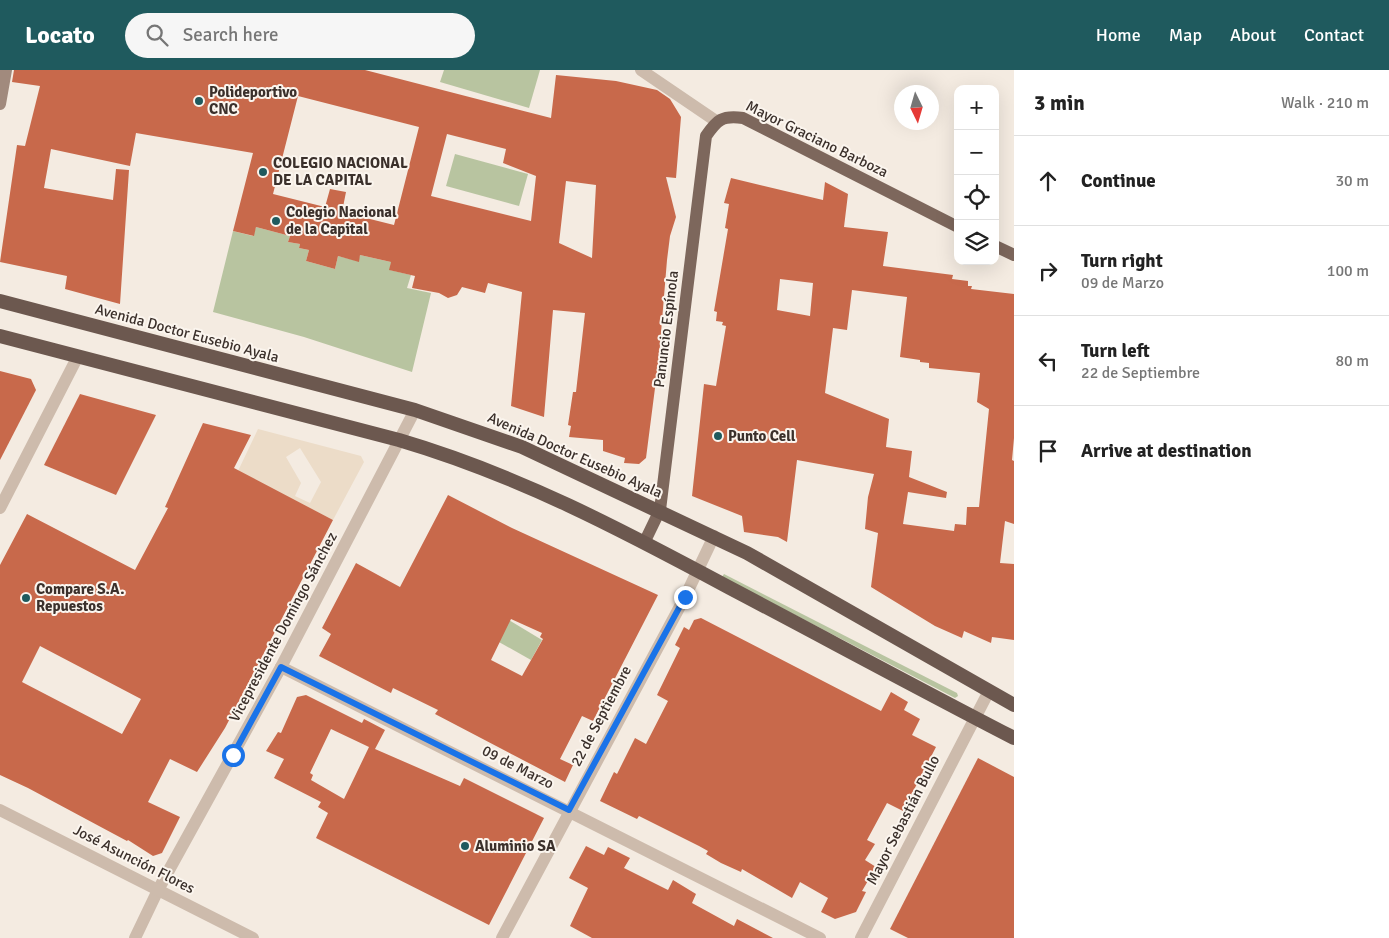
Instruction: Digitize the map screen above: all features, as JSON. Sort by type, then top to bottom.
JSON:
[{"type":"highway","name":"Avenida Doctor Eusebio Ayala","points":[[0,301],[415,410],[522,447],[660,510],[747,553],[1014,705]]},
{"type":"highway","points":[[0,336],[399,440],[457,457],[502,475],[645,541],[974,718],[1013,736]]},
{"type":"main road","points":[[0,104],[6,70]]},
{"type":"main road","name":"Mayor Graciano Barboza","points":[[716,122],[730,116],[743,118],[954,225]]},
{"type":"main road","name":"Panuncio Espínola","points":[[645,541],[660,510],[706,136],[716,122]]},
{"type":"main road","points":[[999,248],[1014,255]]},
{"type":"street","points":[[641,70],[716,122]]},
{"type":"street","points":[[0,508],[78,356]]},
{"type":"street","name":"Vicepresidente Domingo Sánchez","points":[[135,938],[158,890],[281,667],[415,410]]},
{"type":"street","name":"22 de Septiembre","points":[[502,938],[698,570],[714,536]]},
{"type":"street","name":"09 de Marzo","points":[[281,667],[569,810],[820,938]]},
{"type":"street","name":"Mayor Sebastián Bullo","points":[[860,938],[989,691]]},
{"type":"street","name":"José Asunción Flores","points":[[0,810],[253,938]]},
{"type":"green space","points":[[444,70],[540,70],[529,108],[440,82]]},
{"type":"green space","points":[[455,154],[528,174],[519,206],[446,186]]},
{"type":"green space","points":[[256,227],[290,236],[288,242],[300,244],[299,248],[309,250],[306,261],[335,269],[338,256],[358,261],[360,255],[391,262],[390,270],[411,275],[407,288],[431,293],[412,372],[304,337],[213,312],[233,231],[253,236]]},
{"type":"green space","points":[[724,574],[957,693],[958,696],[955,698],[722,577]]},
{"type":"green space","points":[[502,616],[542,640],[531,660],[490,637]]},
{"type":"shaded area","points":[[258,429],[361,456],[364,462],[333,520],[238,471]],"holes":[[[300,448],[321,482],[310,503],[295,496],[301,483],[286,457]]]},
{"type":"building","points":[[14,70],[365,70],[551,118],[556,75],[616,81],[657,90],[670,99],[681,117],[676,178],[666,177],[676,217],[670,236],[667,260],[659,357],[646,458],[639,464],[624,463],[625,458],[603,451],[603,440],[569,437],[571,426],[568,425],[573,392],[576,392],[585,313],[553,310],[544,417],[511,406],[522,292],[488,283],[485,293],[462,287],[457,295],[448,298],[439,293],[412,288],[415,276],[389,270],[391,262],[360,255],[359,262],[338,256],[335,269],[306,261],[309,250],[299,248],[300,244],[288,242],[290,236],[256,227],[254,236],[233,231],[253,153],[136,133],[130,166],[51,149],[44,188],[113,200],[116,169],[129,170],[120,304],[65,289],[67,276],[0,262],[17,145],[25,146],[40,86],[12,82]],"holes":[[[298,96],[419,127],[394,225],[342,212],[346,192],[330,189],[325,207],[273,194]],[[447,134],[506,149],[503,163],[536,176],[531,221],[431,196]],[[566,181],[596,185],[592,258],[559,243]]]},
{"type":"building","points":[[731,178],[823,200],[825,182],[848,194],[844,227],[888,232],[883,266],[953,275],[952,279],[968,281],[968,286],[972,286],[971,289],[1014,294],[1014,438],[1012,460],[1014,461],[1014,524],[1005,521],[1000,563],[1014,564],[1014,640],[992,637],[991,643],[964,631],[962,638],[935,626],[871,587],[878,533],[865,529],[868,497],[874,474],[797,460],[787,542],[778,537],[744,532],[742,516],[692,496],[704,384],[716,386],[726,326],[722,325],[723,322],[716,321],[717,312],[714,311],[728,229],[725,228],[729,204],[724,203]],"holes":[[[780,279],[813,283],[810,316],[777,310]],[[852,290],[907,297],[900,357],[929,363],[929,368],[980,373],[977,402],[989,409],[979,507],[967,507],[966,525],[955,524],[954,531],[903,524],[908,492],[946,498],[947,492],[909,477],[912,451],[886,447],[889,419],[825,393],[833,328],[847,330]]]},
{"type":"building","points":[[0,371],[31,379],[36,390],[0,460]]},
{"type":"building","points":[[80,394],[156,415],[116,495],[44,465]]},
{"type":"building","points":[[203,423],[251,435],[234,468],[333,520],[225,728],[197,772],[170,759],[148,802],[180,817],[162,853],[153,856],[128,840],[0,775],[0,565],[27,514],[135,570],[168,508],[165,507]],"holes":[[[40,646],[141,699],[122,734],[22,682]]]},
{"type":"building","points":[[448,495],[512,528],[658,595],[593,721],[582,716],[560,759],[573,765],[565,782],[435,714],[438,710],[393,688],[391,693],[319,656],[331,634],[322,628],[356,563],[400,587]],"holes":[[[511,619],[542,633],[540,637],[543,639],[522,676],[491,660]]]},
{"type":"building","points":[[701,618],[881,711],[891,692],[908,702],[904,710],[920,719],[912,735],[936,747],[903,811],[887,803],[867,840],[875,844],[865,860],[876,867],[862,891],[866,892],[856,912],[835,919],[821,912],[828,898],[800,882],[792,898],[742,869],[741,872],[721,863],[706,854],[708,851],[699,846],[639,816],[637,819],[600,801],[614,772],[617,774],[635,738],[646,744],[668,701],[657,695],[680,648],[675,645],[684,627],[689,630],[694,620]]},
{"type":"building","points":[[306,695],[362,723],[364,719],[385,730],[375,749],[460,786],[464,778],[544,818],[489,925],[316,838],[328,813],[318,807],[321,802],[274,778],[284,759],[266,751],[278,732],[281,733],[297,697]],"holes":[[[331,729],[369,747],[344,799],[311,780],[313,775],[310,773]]]},
{"type":"building","points":[[978,758],[1014,777],[1014,938],[908,938],[890,929]]},
{"type":"building","points":[[586,846],[604,855],[608,847],[630,858],[624,868],[668,890],[673,880],[696,894],[692,903],[734,926],[737,919],[773,938],[592,938],[570,926],[588,888],[569,878]]},
{"type":"place","name":"Polideportivo CNC","points":[[199,101]]},
{"type":"place","name":"COLEGIO NACIONAL DE LA CAPITAL","points":[[263,172]]},
{"type":"place","name":"Colegio Nacional de la Capital","points":[[276,221]]},
{"type":"place","name":"Punto Cell","points":[[718,436]]},
{"type":"place","name":"Compare S.A. Repuestos","points":[[26,598]]},
{"type":"place","name":"Aluminio SA","points":[[465,846]]},
{"type":"route","points":[[233,755],[281,667],[569,810],[685,597]]}]
